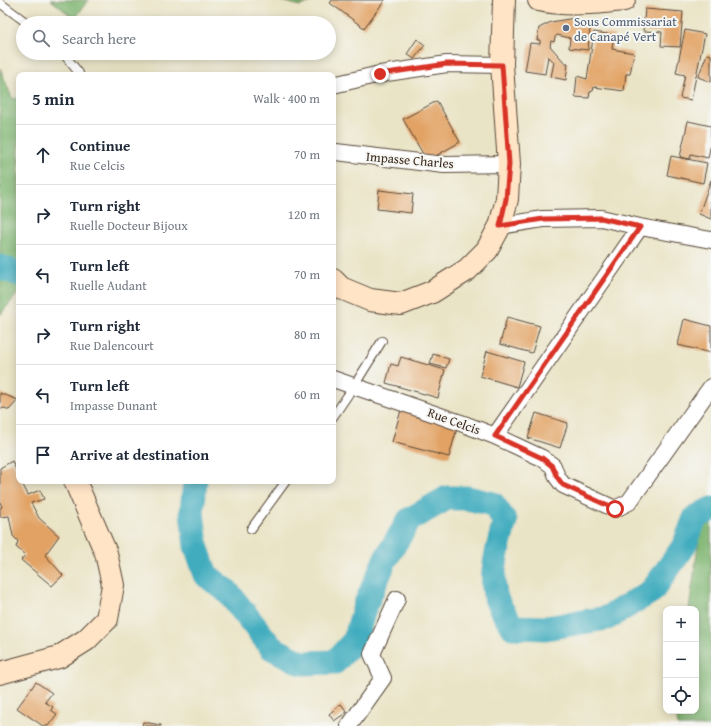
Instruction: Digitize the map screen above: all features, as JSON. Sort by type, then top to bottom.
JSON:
[{"type":"street","points":[[336,288],[370,300],[401,304],[432,292],[467,270],[487,250],[500,226],[506,199],[509,164],[502,65],[504,0]]},
{"type":"street","points":[[539,0],[563,4],[624,0]]},
{"type":"street","points":[[336,84],[380,74],[447,64],[502,65]]},
{"type":"street","name":"Impasse Charles","points":[[336,152],[444,165],[509,164]]},
{"type":"street","points":[[500,226],[543,219],[601,218],[711,240]]},
{"type":"street","points":[[495,436],[640,227]]},
{"type":"street","name":"Rue Celcis","points":[[336,380],[495,436],[542,458],[552,466],[563,485],[615,509],[629,502],[711,387]]},
{"type":"street","points":[[0,673],[59,657],[86,640],[107,619],[113,585],[106,553],[76,484]]},
{"type":"street","points":[[349,726],[383,678],[372,654],[397,599]]},
{"type":"lane","points":[[0,3],[17,16]]},
{"type":"lane","points":[[69,60],[78,72]]},
{"type":"lane","points":[[336,413],[382,341]]},
{"type":"lane","points":[[251,529],[284,484]]},
{"type":"green space","points":[[51,0],[88,0],[77,16],[71,16]]},
{"type":"green space","points":[[278,0],[317,0],[300,6]]},
{"type":"green space","points":[[0,68],[12,98],[16,99],[16,296],[0,315]]},
{"type":"green space","points":[[711,503],[711,726],[678,726],[676,714],[699,714],[699,606],[689,606],[703,511]]},
{"type":"building","points":[[332,0],[385,0],[364,28],[330,3]]},
{"type":"building","points":[[645,9],[683,12],[680,47],[661,46],[662,32],[643,31]]},
{"type":"building","points":[[575,18],[575,26],[590,28],[588,50],[569,48],[570,38],[557,35],[554,42],[551,41],[550,46],[565,63],[568,63],[566,80],[551,77],[554,62],[548,56],[545,74],[525,71],[530,43],[540,44],[540,40],[537,40],[539,28],[551,22]]},
{"type":"building","points":[[685,30],[705,34],[691,100],[680,98],[685,75],[676,73]]},
{"type":"building","points":[[594,32],[614,35],[612,49],[634,53],[630,74],[626,74],[624,91],[594,87],[593,91],[590,92],[589,98],[575,97],[577,76],[587,79]]},
{"type":"building","points":[[417,39],[425,45],[414,59],[407,54]]},
{"type":"building","points":[[707,54],[711,55],[711,82],[698,77]]},
{"type":"building","points":[[437,101],[460,142],[427,161],[403,119]]},
{"type":"building","points":[[688,121],[711,126],[711,143],[708,158],[691,154],[690,159],[680,157]]},
{"type":"building","points":[[671,156],[707,163],[703,183],[667,175]]},
{"type":"building","points":[[711,180],[711,219],[699,214]]},
{"type":"building","points":[[379,190],[413,194],[411,213],[377,209]]},
{"type":"building","points":[[507,317],[540,326],[532,353],[500,344]]},
{"type":"building","points":[[684,319],[711,326],[711,353],[678,345]]},
{"type":"building","points":[[487,351],[524,362],[517,387],[480,376]]},
{"type":"building","points":[[433,354],[449,359],[446,368],[430,364]]},
{"type":"building","points":[[401,357],[445,370],[438,398],[386,383],[391,364],[398,366]]},
{"type":"building","points":[[0,393],[16,399],[16,402],[9,410],[5,408],[0,409]]},
{"type":"building","points":[[401,410],[458,425],[449,457],[392,442]]},
{"type":"building","points":[[536,413],[568,423],[560,448],[528,438]]},
{"type":"building","points":[[12,461],[16,470],[16,484],[22,484],[28,495],[40,490],[44,499],[31,503],[39,518],[59,536],[45,555],[63,575],[52,586],[21,560],[25,555],[16,547],[18,541],[13,536],[9,516],[0,517],[0,508],[2,507],[0,502],[0,468]]},
{"type":"building","points":[[36,682],[52,693],[45,702],[53,707],[51,710],[57,714],[48,726],[43,726],[17,708]]},
{"type":"building","points":[[341,704],[347,712],[334,721],[329,714]]},
{"type":"building","points":[[143,722],[161,725],[161,726],[142,726]]},
{"type":"waterway","points":[[0,267],[16,273]]},
{"type":"waterway","points":[[195,484],[192,512],[196,546],[206,575],[227,591],[272,648],[302,663],[335,662],[355,640],[365,606],[385,560],[409,520],[447,498],[467,498],[493,504],[505,521],[495,562],[494,584],[498,603],[513,627],[546,628],[607,618],[652,591],[684,546],[695,518],[711,509]]},
{"type":"place","name":"Sous Commissariat de Canapé Vert","points":[[566,28]]},
{"type":"route","points":[[380,74],[447,64],[502,65],[509,164],[506,199],[500,226],[543,219],[601,218],[640,227],[495,436],[542,458],[552,466],[563,485],[615,509]]}]
